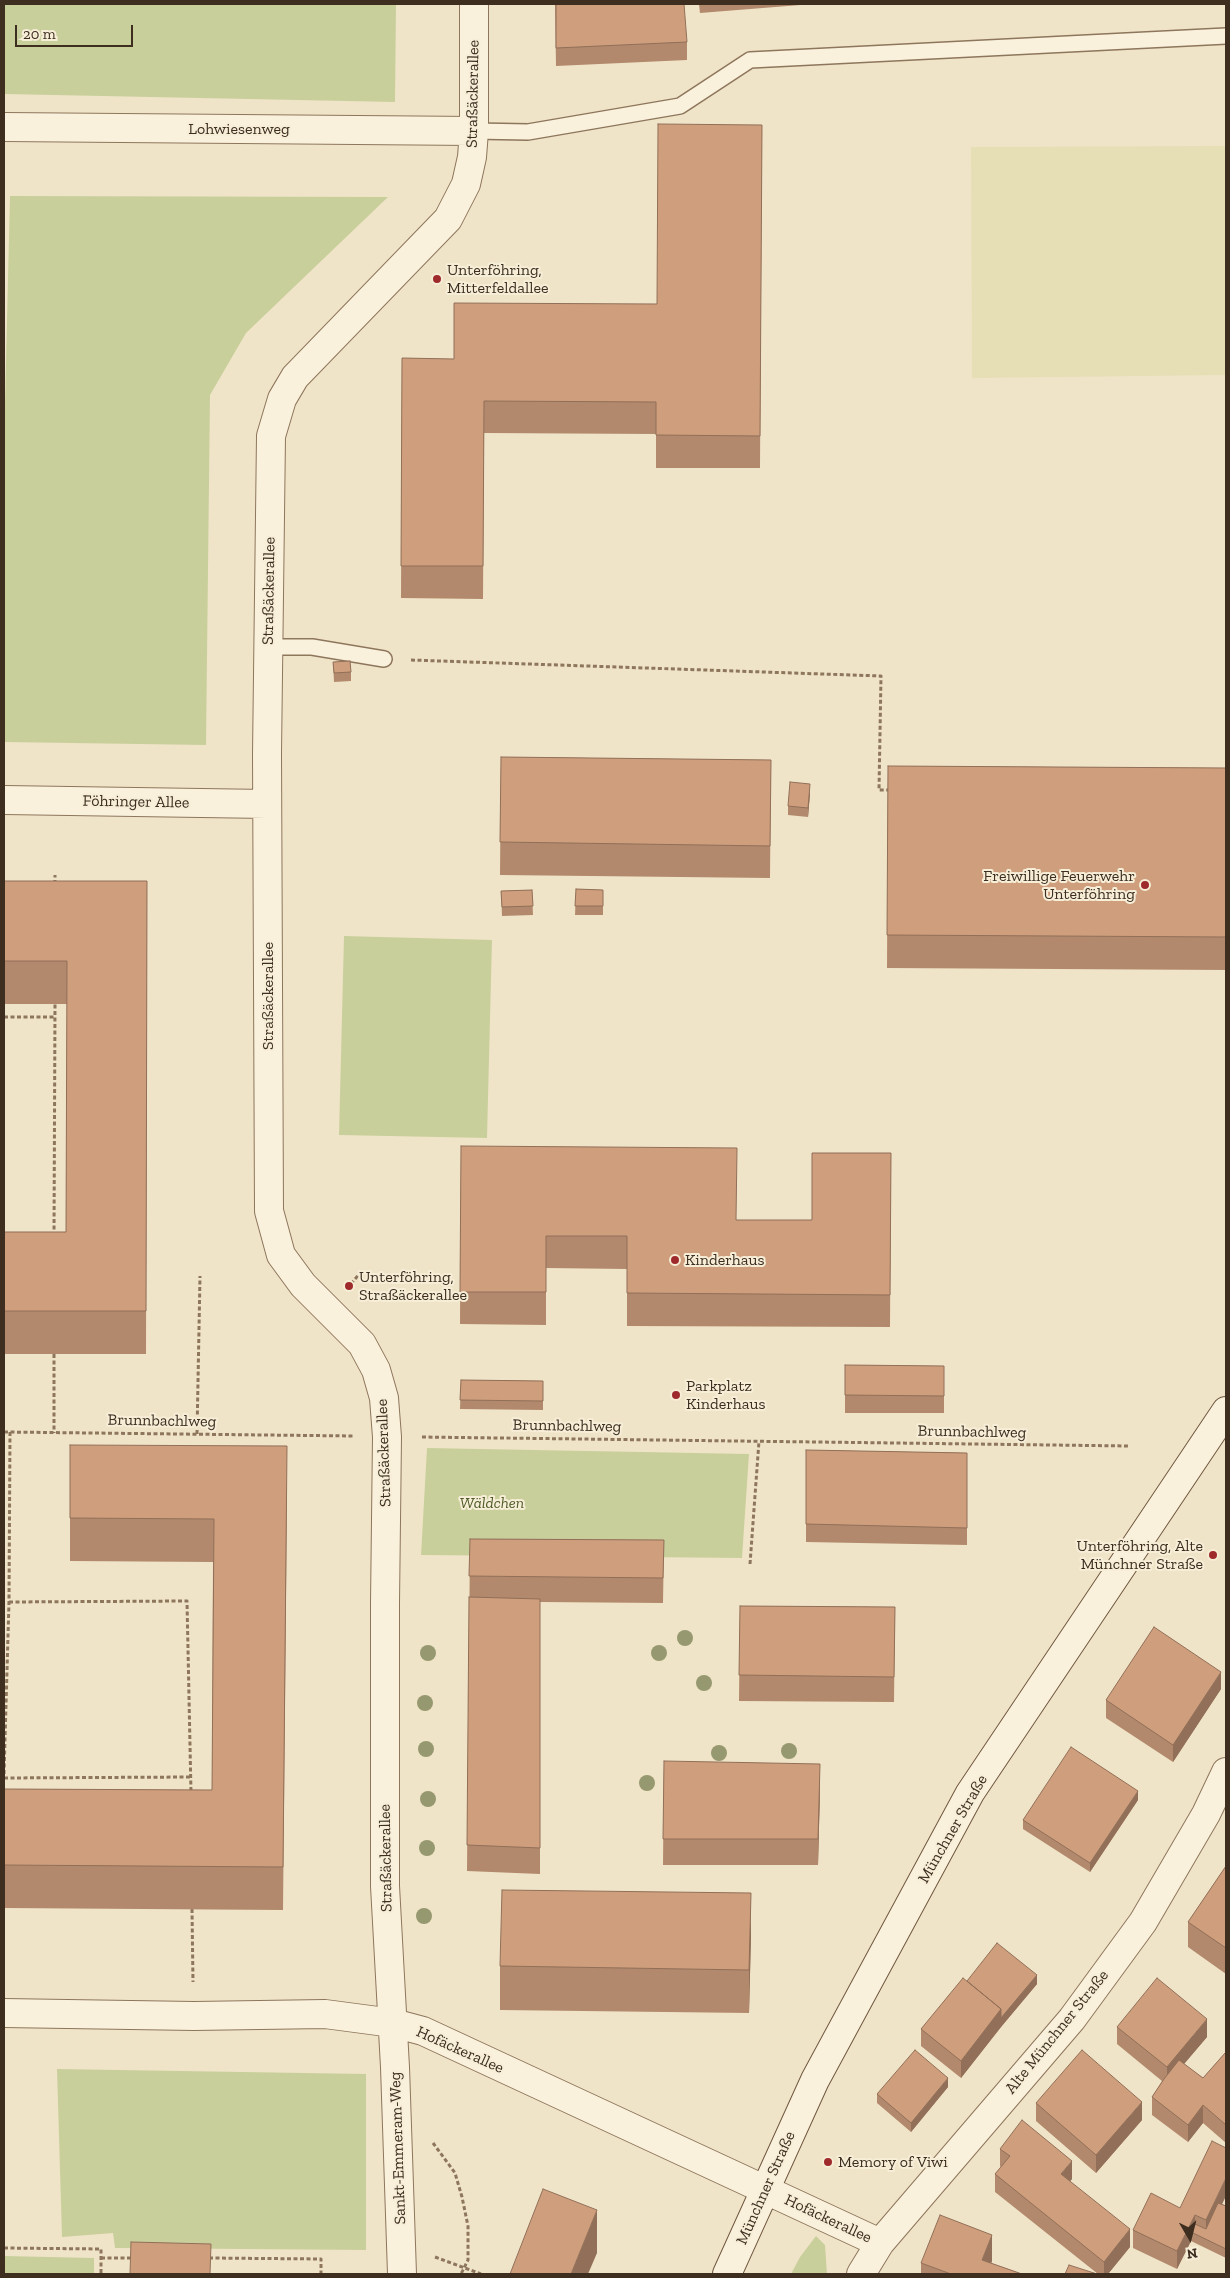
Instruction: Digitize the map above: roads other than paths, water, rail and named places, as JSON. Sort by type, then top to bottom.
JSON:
[{"type":"street","name":"Straßäckerallee","points":[[393,2023],[384,1886],[384,1603],[387,1437],[384,1398],[376,1370],[362,1344],[303,1285],[281,1255],[269,1211],[267,804],[271,436],[282,399],[295,377],[448,219],[466,184],[472,157],[474,131],[474,4]]},
{"type":"street","name":"Lohwiesenweg","points":[[4,127],[474,131]]},
{"type":"street","name":"Föhringer Allee","points":[[4,800],[267,804]]},
{"type":"street","name":"Münchner Straße","points":[[727,2274],[815,2080],[970,1793],[1226,1411]]},
{"type":"street","name":"Alte Münchner Straße","points":[[861,2274],[880,2243],[1072,2019],[1143,1922],[1206,1814],[1226,1772]]},
{"type":"street","name":"Hofäckerallee","points":[[4,2013],[194,2016],[325,2014],[393,2023],[423,2031],[880,2243]]},
{"type":"street","name":"Sankt-Emmeram-Weg","points":[[393,2023],[402,2274]]},
{"type":"lane","points":[[474,131],[528,132],[680,106],[750,60],[1226,36]]},
{"type":"lane","points":[[268,647],[312,646],[384,659]]},
{"type":"place","name":"Unterföhring, Mitterfeldallee","points":[[437,279]]},
{"type":"place","name":"Freiwillige Feuerwehr Unterföhring","points":[[1145,885]]},
{"type":"place","name":"Kinderhaus","points":[[675,1260]]},
{"type":"place","name":"Unterföhring, Straßäckerallee","points":[[349,1286]]},
{"type":"place","name":"Parkplatz Kinderhaus","points":[[676,1395]]},
{"type":"place","name":"Unterföhring, Alte Münchner Straße","points":[[1213,1555]]},
{"type":"place","name":"Memory of Viwi","points":[[828,2162]]},
{"type":"park label","name":"Wäldchen","points":[[492,1503]]}]
